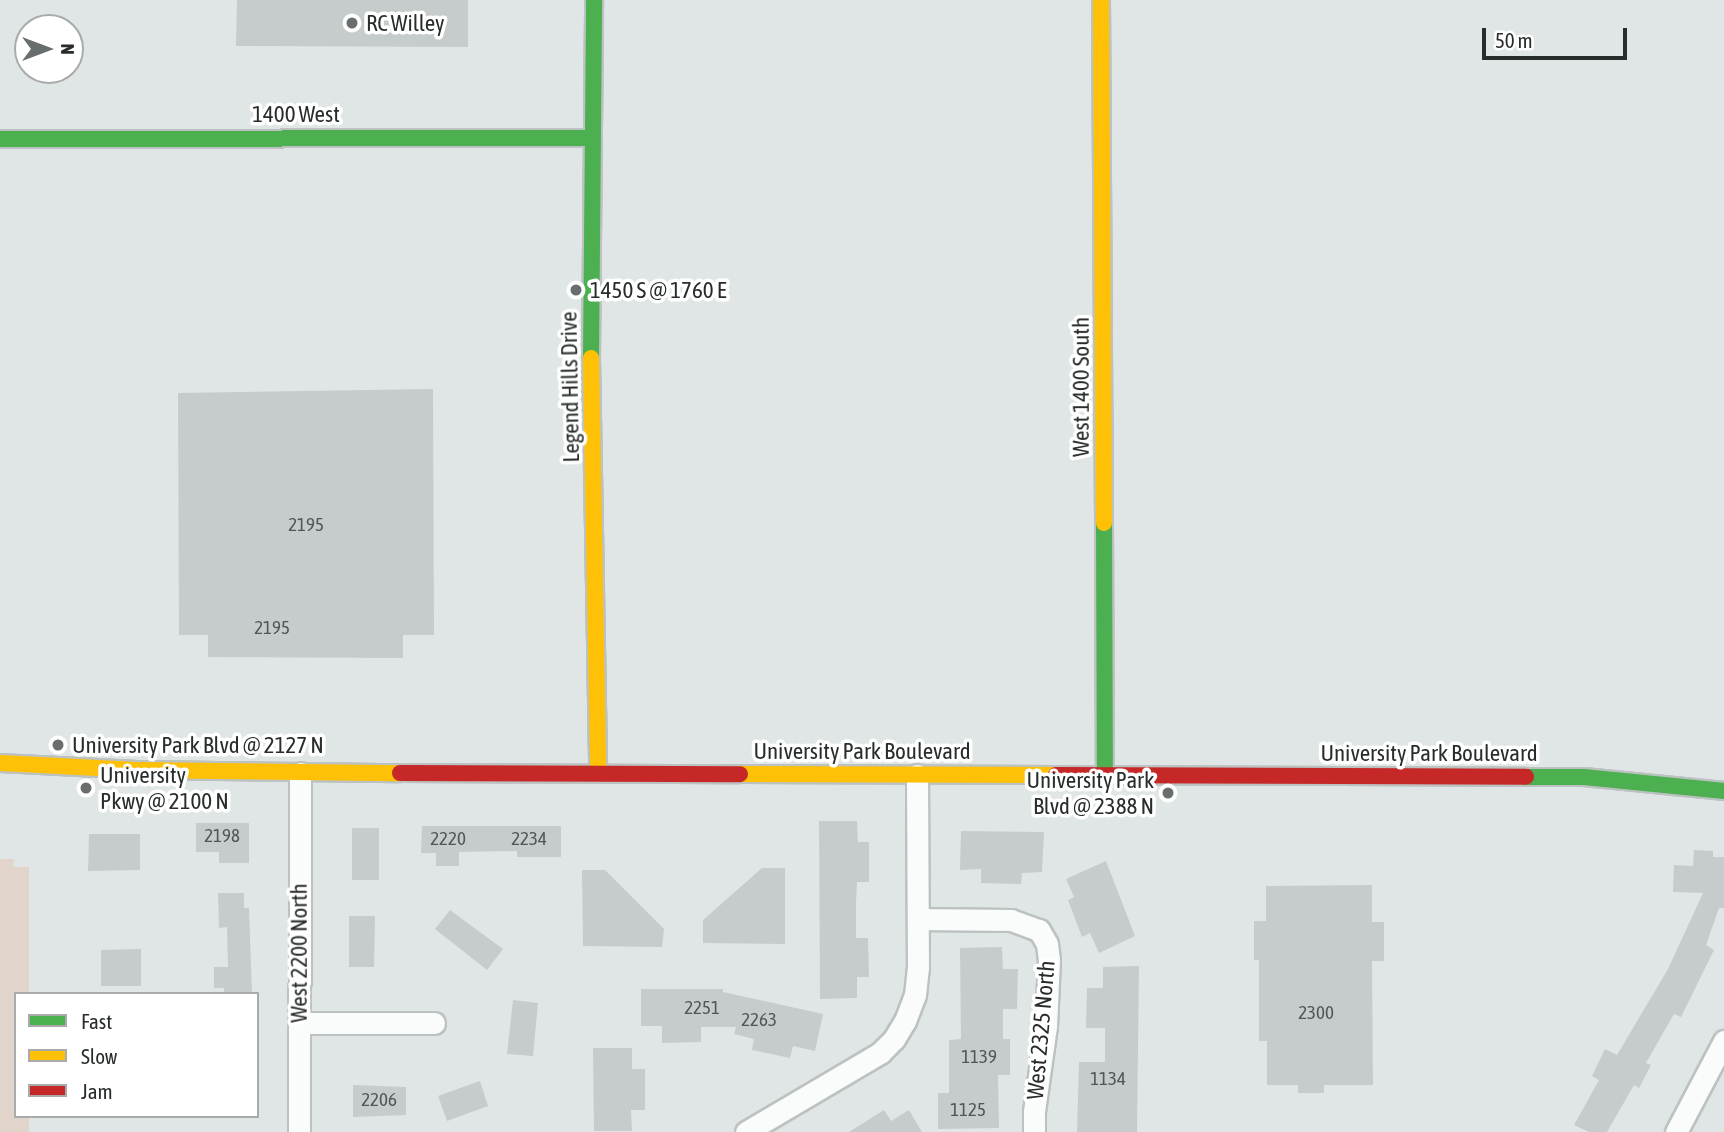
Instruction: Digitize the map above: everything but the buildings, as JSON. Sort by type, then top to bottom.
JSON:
[{"type":"street","name":"Legend Hills Drive","points":[[594,0],[591,345],[598,773]]},
{"type":"street","name":"West 1400 South","points":[[1101,0],[1105,774]]},
{"type":"street","name":"1400 West","points":[[0,139],[592,138]]},
{"type":"street","name":"University Park Boulevard","points":[[0,763],[137,770],[300,773],[1584,777],[1724,791]]},
{"type":"street","name":"West 2200 North","points":[[299,1132],[300,773]]},
{"type":"street","points":[[746,1132],[880,1053],[894,1039],[915,995],[918,919],[917,775]]},
{"type":"street","name":"West 2325 North","points":[[918,919],[1025,922],[1039,930],[1047,944],[1049,960],[1046,1026],[1034,1111],[1034,1132]]},
{"type":"street","points":[[299,1023],[434,1023]]},
{"type":"street","points":[[1676,1132],[1724,1041]]},
{"type":"shaded area","points":[[0,859],[14,859],[13,867],[29,867],[29,992],[14,992],[14,1118],[29,1118],[29,1132],[0,1132]]},
{"type":"traffic: fast","points":[[591,358],[594,0]]},
{"type":"traffic: fast","points":[[0,139],[592,138]]},
{"type":"traffic: fast","points":[[1104,523],[1105,774]]},
{"type":"traffic: fast","points":[[1526,777],[1584,777],[1724,791]]},
{"type":"traffic: slow","points":[[1101,0],[1104,523]]},
{"type":"traffic: slow","points":[[591,358],[598,773]]},
{"type":"traffic: slow","points":[[0,763],[137,770],[400,773]]},
{"type":"traffic: slow","points":[[740,774],[1056,775]]},
{"type":"traffic: jam","points":[[400,773],[740,774]]},
{"type":"traffic: jam","points":[[1056,775],[1526,777]]},
{"type":"place","name":"RC Willey","points":[[352,23]]},
{"type":"place","name":"1450 S @ 1760 E","points":[[576,290]]},
{"type":"place","name":"University Park Blvd @ 2127 N","points":[[58,745]]},
{"type":"place","name":"University Pkwy @ 2100 N","points":[[86,788]]},
{"type":"place","name":"University Park Blvd @ 2388 N","points":[[1168,793]]}]
